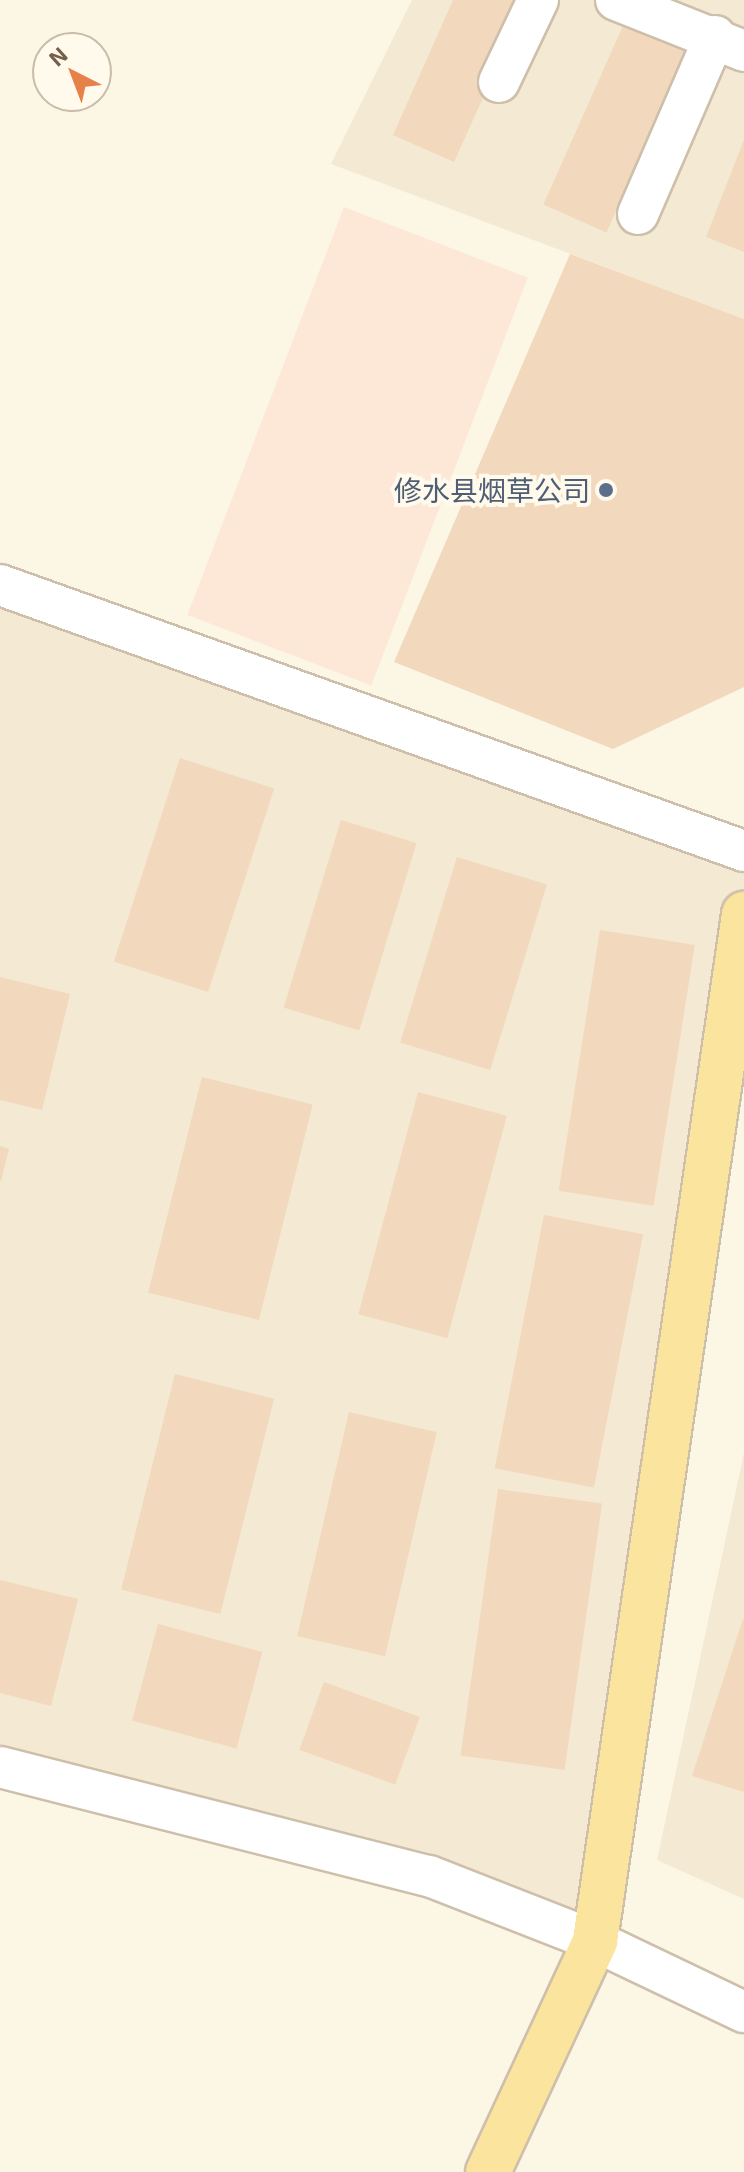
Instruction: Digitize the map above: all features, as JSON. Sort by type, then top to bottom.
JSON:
[{"type":"main road","points":[[488,2172],[595,1941],[744,914]]},
{"type":"street","points":[[499,82],[538,0]]},
{"type":"street","points":[[616,0],[730,44],[638,214]]},
{"type":"street","points":[[0,585],[744,851]]},
{"type":"street","points":[[0,1767],[429,1876],[595,1941],[744,2012]]},
{"type":"shaded area","points":[[412,0],[744,0],[744,319],[331,164]]},
{"type":"shaded area","points":[[344,207],[528,278],[371,686],[187,615]]},
{"type":"shaded area","points":[[0,585],[744,851],[744,914],[595,1941],[0,1767]]},
{"type":"shaded area","points":[[744,1453],[744,1899],[657,1860]]},
{"type":"building","points":[[453,0],[527,0],[454,162],[393,135]]},
{"type":"building","points":[[626,19],[689,47],[606,233],[543,204]]},
{"type":"building","points":[[744,140],[744,252],[706,237]]},
{"type":"building","name":"修水县烟草公司","points":[[570,254],[744,319],[744,687],[613,749],[394,662]]},
{"type":"building","points":[[180,758],[274,789],[208,992],[114,962]]},
{"type":"building","points":[[341,820],[417,843],[359,1031],[284,1007]]},
{"type":"building","points":[[457,857],[547,884],[490,1070],[400,1043]]},
{"type":"building","points":[[600,930],[695,945],[654,1206],[559,1191]]},
{"type":"building","points":[[0,977],[70,994],[42,1110],[0,1100]]},
{"type":"building","points":[[202,1077],[313,1105],[259,1320],[148,1292]]},
{"type":"building","points":[[418,1092],[507,1116],[447,1338],[358,1314]]},
{"type":"building","points":[[0,1146],[9,1149],[1,1181],[0,1181]]},
{"type":"building","points":[[544,1215],[643,1234],[594,1488],[495,1468]]},
{"type":"building","points":[[175,1374],[274,1399],[220,1614],[121,1589]]},
{"type":"building","points":[[349,1412],[437,1432],[385,1656],[297,1636]]},
{"type":"building","points":[[498,1489],[602,1504],[565,1770],[461,1755]]},
{"type":"building","points":[[0,1580],[78,1599],[51,1706],[0,1693]]},
{"type":"building","points":[[744,1619],[744,1792],[692,1776]]},
{"type":"building","points":[[158,1624],[262,1652],[236,1749],[132,1721]]},
{"type":"building","points":[[324,1682],[420,1717],[395,1785],[299,1750]]},
{"type":"place","name":"修水县烟草公司","points":[[606,490]]}]
